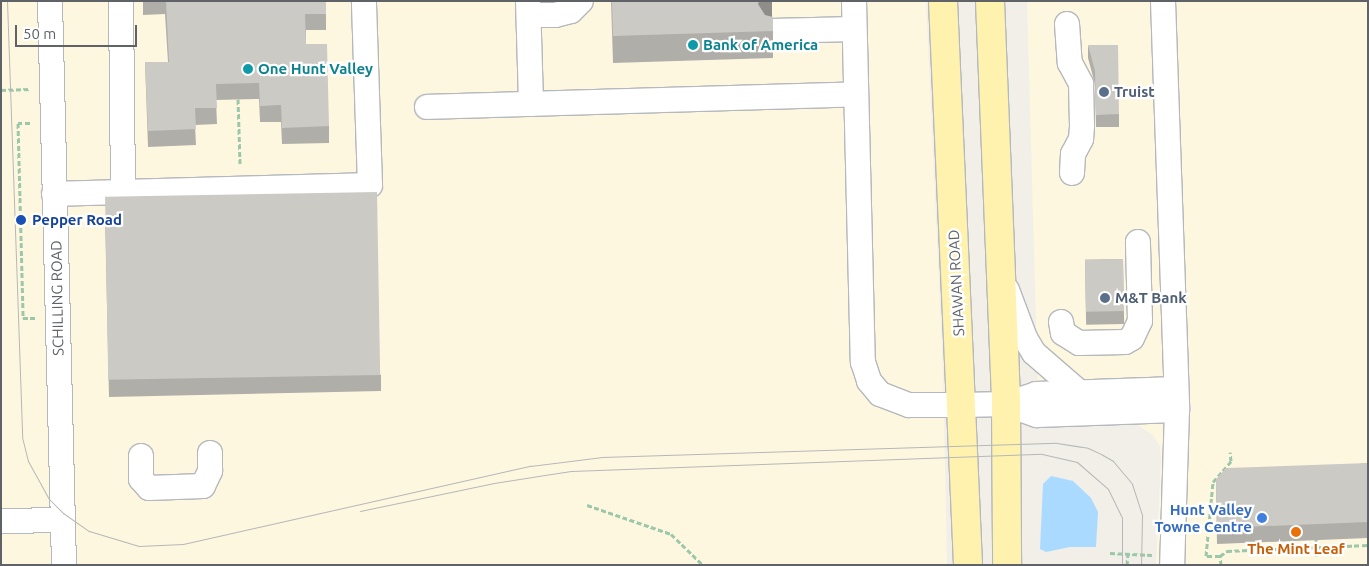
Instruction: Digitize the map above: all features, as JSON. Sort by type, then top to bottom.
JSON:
[{"type":"main road","name":"SHAWAN ROAD","points":[[943,1],[968,565]]},
{"type":"main road","points":[[990,1],[1006,404],[1007,565]]},
{"type":"street","name":"SCHILLING ROAD","points":[[50,1],[64,565]]},
{"type":"street","points":[[121,1],[124,192]]},
{"type":"street","points":[[54,194],[370,185],[364,1]]},
{"type":"street","points":[[531,104],[529,8],[563,13],[571,11],[581,1]]},
{"type":"street","points":[[854,1],[863,362],[869,381],[880,394],[892,402],[909,405],[1006,404],[1036,394],[1079,392],[1176,400]]},
{"type":"street","points":[[1162,560],[1176,400],[1164,1]]},
{"type":"street","points":[[1067,24],[1070,63],[1081,84],[1081,138],[1073,154],[1072,173]]},
{"type":"street","points":[[772,31],[854,29]]},
{"type":"street","points":[[427,107],[856,94]]},
{"type":"street","points":[[1061,322],[1064,333],[1079,343],[1125,342],[1132,338],[1140,321],[1138,242]]},
{"type":"street","points":[[1000,272],[1024,338],[1054,374],[1079,392]]},
{"type":"street","points":[[1006,404],[1037,415],[1176,400]]},
{"type":"street","points":[[141,456],[140,479],[149,488],[203,486],[210,471],[210,454]]},
{"type":"street","points":[[1,521],[63,520]]},
{"type":"path","points":[[1,90],[30,89]]},
{"type":"path","points":[[238,99],[240,164]]},
{"type":"path","points":[[30,123],[18,124],[22,299],[23,318],[36,318]]},
{"type":"path","points":[[1230,452],[1231,461],[1213,482],[1206,556],[1220,556],[1227,551],[1368,545]]},
{"type":"path","points":[[1213,482],[1222,481]]},
{"type":"path","points":[[587,505],[671,534],[703,565]]},
{"type":"path","points":[[1315,527],[1316,556]]},
{"type":"path","points":[[1110,553],[1162,560]]},
{"type":"path","points":[[1127,565],[1128,554]]},
{"type":"path","points":[[1220,556],[1221,565]]},
{"type":"shaded area","points":[[1,1],[926,1],[943,370],[947,565],[1,565]]},
{"type":"shaded area","points":[[1027,1],[1368,1],[1368,565],[1156,565],[1161,461],[1160,446],[1153,435],[1133,422],[1051,424],[1039,427]]},
{"type":"water","points":[[1051,476],[1073,481],[1091,498],[1098,512],[1096,547],[1070,547],[1046,552],[1040,549],[1043,484]]},
{"type":"building","name":"One Hunt Valley","points":[[166,1],[326,1],[326,14],[305,14],[306,44],[327,44],[329,126],[282,128],[281,105],[260,106],[259,83],[216,84],[217,108],[195,108],[196,129],[148,131],[145,62],[169,62]]},
{"type":"building","points":[[612,1],[759,1],[758,4],[765,15],[773,17],[773,31],[613,36]]},
{"type":"building","name":"Truist","points":[[1088,45],[1118,45],[1119,114],[1096,115],[1095,71]]},
{"type":"building","points":[[377,192],[380,375],[108,380],[105,197]]},
{"type":"building","name":"M&T Bank","points":[[1123,259],[1124,311],[1086,312],[1085,260]]},
{"type":"building","points":[[1368,463],[1368,522],[1217,528],[1216,479],[1226,468]]},
{"type":"tram line","points":[[7,1],[22,437],[28,461],[49,499],[63,513],[89,531],[139,546],[183,544],[530,466],[602,457],[1057,443],[1088,448],[1101,454],[1113,461],[1132,484],[1142,515],[1141,565]]},
{"type":"tram line","points":[[360,511],[494,483],[571,471],[1042,454],[1077,462],[1108,489],[1122,518],[1122,565]]},
{"type":"place","name":"Bank of America","points":[[693,45]]},
{"type":"place","name":"One Hunt Valley","points":[[248,69]]},
{"type":"place","name":"Truist","points":[[1104,92]]},
{"type":"place","name":"Pepper Road","points":[[21,220]]},
{"type":"place","name":"M&T Bank","points":[[1105,298]]},
{"type":"place","name":"Hunt Valley Towne Centre","points":[[1262,518]]},
{"type":"place","name":"The Mint Leaf","points":[[1296,532]]}]
